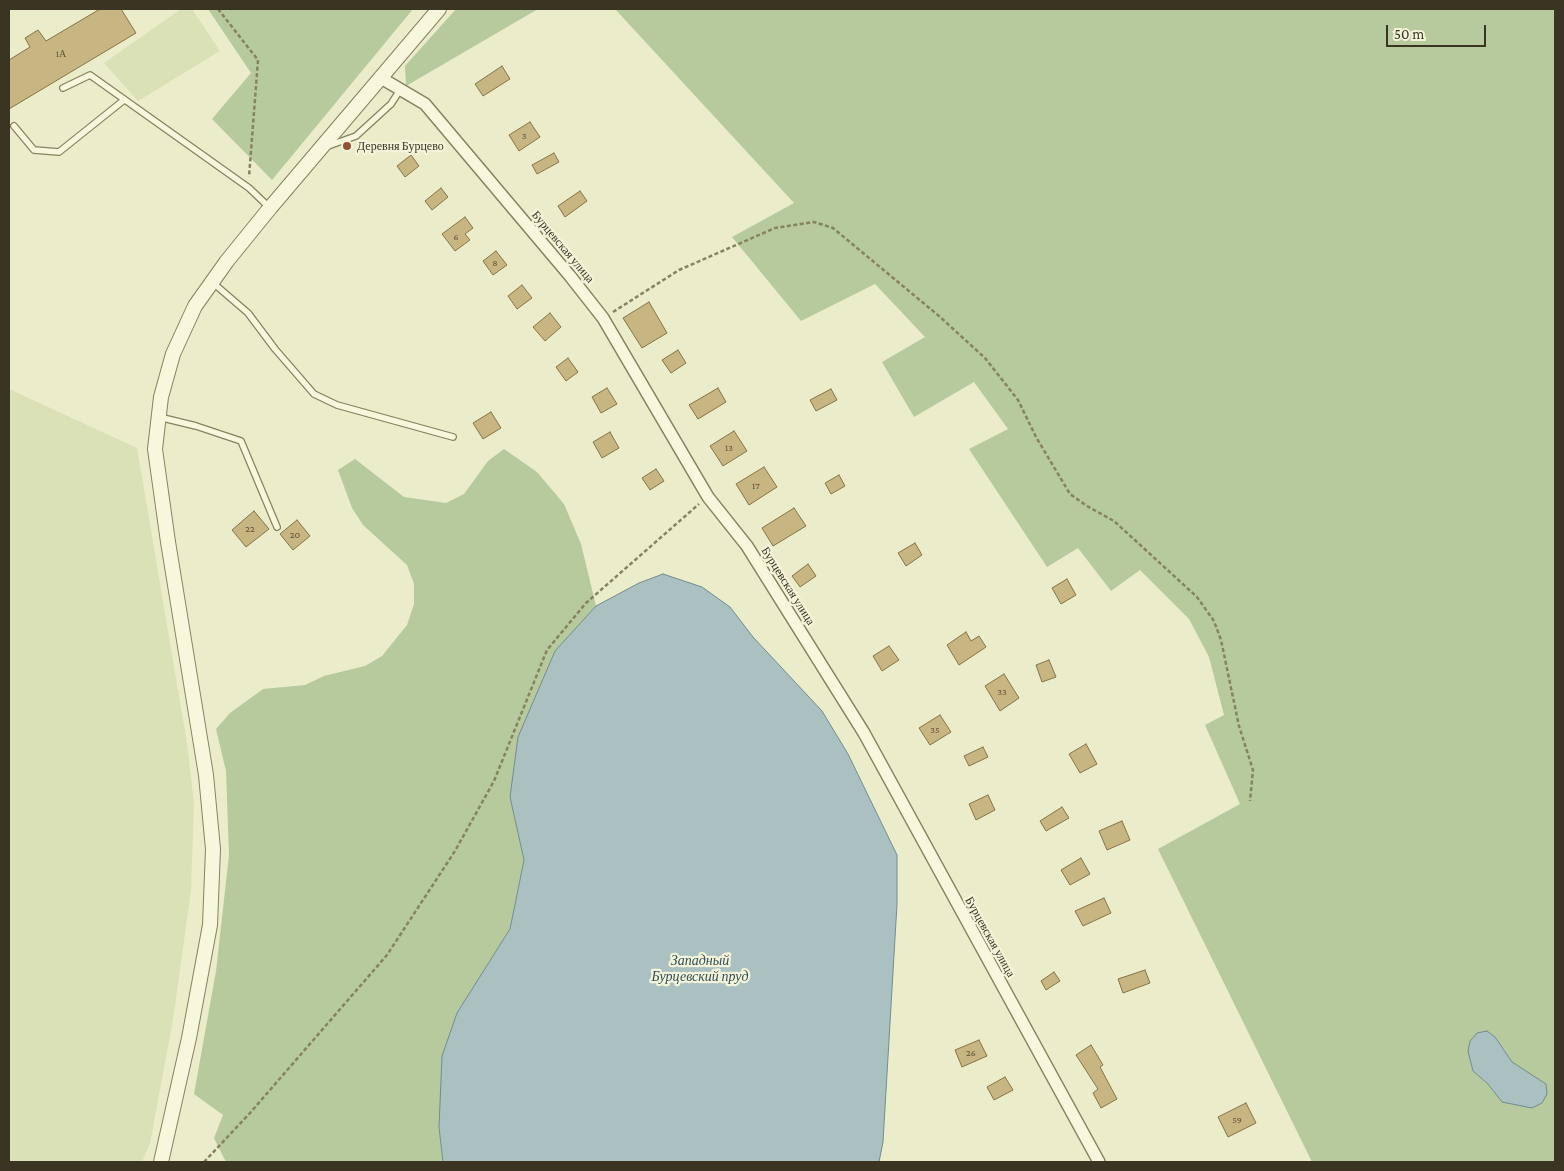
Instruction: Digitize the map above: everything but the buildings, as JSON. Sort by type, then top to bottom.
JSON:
[{"type":"street","points":[[161,1162],[189,1038],[210,924],[213,849],[206,775],[168,542],[155,449],[161,397],[173,354],[196,306],[212,282],[270,208],[439,9]]},
{"type":"street","name":"Бурцевская улица","points":[[381,78],[425,104],[603,318],[708,497],[747,546],[864,733],[1099,1162]]},
{"type":"lane","points":[[62,88],[90,76],[249,188],[270,208]]},
{"type":"lane","points":[[321,148],[356,136],[391,104],[400,90]]},
{"type":"lane","points":[[14,126],[34,150],[59,152],[124,100]]},
{"type":"lane","points":[[212,282],[248,313],[275,349],[314,394],[337,405],[453,437]]},
{"type":"lane","points":[[159,417],[196,426],[241,441],[277,527]]},
{"type":"path","points":[[218,9],[258,60],[249,188]]},
{"type":"path","points":[[603,318],[679,270],[775,228],[814,222],[833,228],[939,316],[985,358],[1018,400],[1036,437],[1070,494],[1086,506],[1114,521],[1197,597],[1214,620],[1221,640],[1239,726],[1253,770],[1250,801]]},
{"type":"path","points":[[204,1162],[250,1113],[387,955],[456,851],[494,781],[547,650],[586,603],[708,497]]},
{"type":"green space","points":[[181,9],[192,9],[220,51],[138,101],[104,63]]},
{"type":"green space","points":[[208,9],[413,9],[272,180],[212,119],[251,73]]},
{"type":"green space","points":[[456,9],[538,9],[406,86],[405,66]]},
{"type":"green space","points":[[615,9],[1555,9],[1555,1162],[1312,1162],[1158,849],[1240,804],[1205,725],[1224,715],[1209,657],[1189,619],[1140,570],[1111,591],[1078,548],[1047,567],[969,449],[1008,429],[974,382],[914,417],[882,362],[925,337],[875,284],[801,321],[732,237],[794,203]],"holes":[[[1495,1038],[1512,1062],[1502,1102],[1488,1084],[1473,1071]]]},
{"type":"green space","points":[[9,389],[137,448],[187,743],[194,803],[191,890],[173,1020],[150,1143],[142,1162],[9,1162]]},
{"type":"green space","points":[[504,449],[537,472],[564,504],[581,544],[596,606],[555,651],[510,797],[524,860],[510,929],[487,966],[439,1127],[443,1162],[226,1162],[214,1138],[223,1115],[194,1094],[216,971],[229,855],[226,771],[216,729],[230,713],[263,689],[305,685],[324,676],[365,666],[382,656],[407,625],[414,604],[414,584],[407,565],[363,525],[352,508],[338,470],[355,459],[404,497],[446,503],[464,494],[488,461]]},
{"type":"water","name":"Западный Бурцевский пруд","points":[[663,574],[702,587],[730,607],[753,637],[822,711],[848,754],[897,855],[897,904],[883,1142],[879,1162],[443,1162],[439,1127],[442,1056],[457,1013],[510,929],[524,860],[510,797],[518,737],[555,651],[596,606],[639,583]]},
{"type":"water","points":[[1487,1031],[1495,1037],[1512,1062],[1546,1084],[1547,1094],[1542,1103],[1532,1108],[1502,1102],[1488,1084],[1473,1071],[1468,1051],[1470,1041],[1477,1033]]},
{"type":"place","name":"Деревня Бурцево","points":[[347,146]]}]
